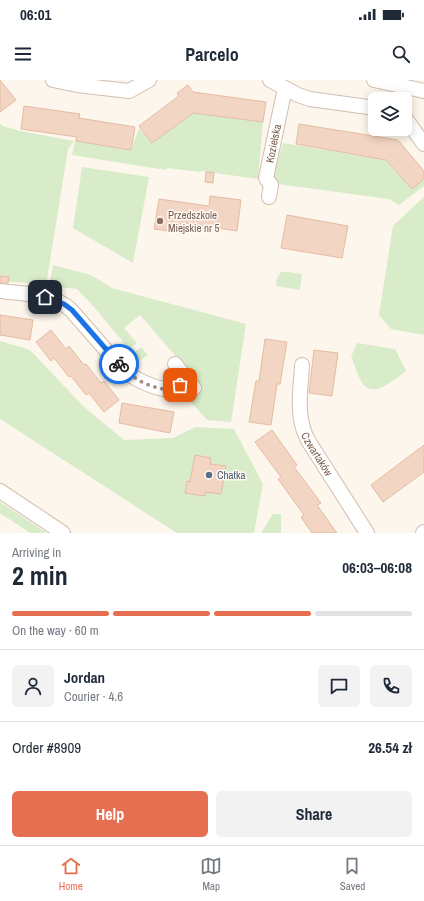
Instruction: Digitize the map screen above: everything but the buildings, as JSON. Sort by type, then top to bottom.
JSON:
[{"type":"street","points":[[53,80],[77,85],[129,91],[149,80]]},
{"type":"street","points":[[270,80],[298,95],[310,99],[368,107]]},
{"type":"street","points":[[374,80],[402,92]]},
{"type":"street","name":"Kozielska","points":[[269,197],[271,185],[266,178],[285,88]]},
{"type":"street","points":[[412,92],[424,91]]},
{"type":"street","points":[[412,128],[424,144]]},
{"type":"street","points":[[0,291],[45,297],[64,304],[72,310],[125,372],[136,380],[166,390],[174,390],[190,384],[174,364]]},
{"type":"street","name":"Czwartaków","points":[[302,365],[300,399],[303,428],[309,442],[367,533]]},
{"type":"street","points":[[0,491],[63,533]]},
{"type":"green space","points":[[194,113],[263,122],[258,179],[201,171],[167,168],[166,170],[72,155],[76,137],[76,141],[131,150],[139,128],[153,143]]},
{"type":"green space","points":[[0,123],[2,126],[20,131],[74,141],[68,149],[45,292],[42,292],[43,284],[0,281]]},
{"type":"green space","points":[[283,143],[385,160],[412,189],[424,179],[424,186],[399,205],[389,199],[278,184],[273,177]]},
{"type":"green space","points":[[82,167],[149,177],[133,263],[73,228]]},
{"type":"green space","points":[[424,197],[424,335],[391,329],[379,315],[393,226]]},
{"type":"green space","points":[[53,265],[91,275],[112,288],[246,324],[231,422],[207,420],[190,401],[196,383],[179,360],[140,315],[124,328],[137,343],[129,349],[77,289],[51,286],[48,293]]},
{"type":"green space","points":[[281,272],[302,274],[300,290],[276,286],[277,278]]},
{"type":"green space","points":[[0,341],[30,350],[85,408],[124,440],[173,438],[195,427],[234,429],[263,484],[254,533],[177,533],[0,419]]},
{"type":"green space","points":[[357,343],[395,349],[406,371],[392,382],[380,388],[370,389],[363,384],[351,357]]},
{"type":"green space","points":[[141,347],[148,355],[139,361],[134,353]]},
{"type":"green space","points":[[0,502],[47,533],[30,533],[0,513]]},
{"type":"green space","points":[[273,514],[281,514],[281,533],[261,533]]},
{"type":"way so far","points":[[119,364],[125,372],[136,380],[166,390],[174,390],[180,385]]},
{"type":"place","name":"Przedszkole Miejskie nr 5","points":[[160,221]]},
{"type":"place","name":"Chatka","points":[[209,475]]},
{"type":"route","points":[[45,297],[64,304],[72,310],[119,364]]}]
